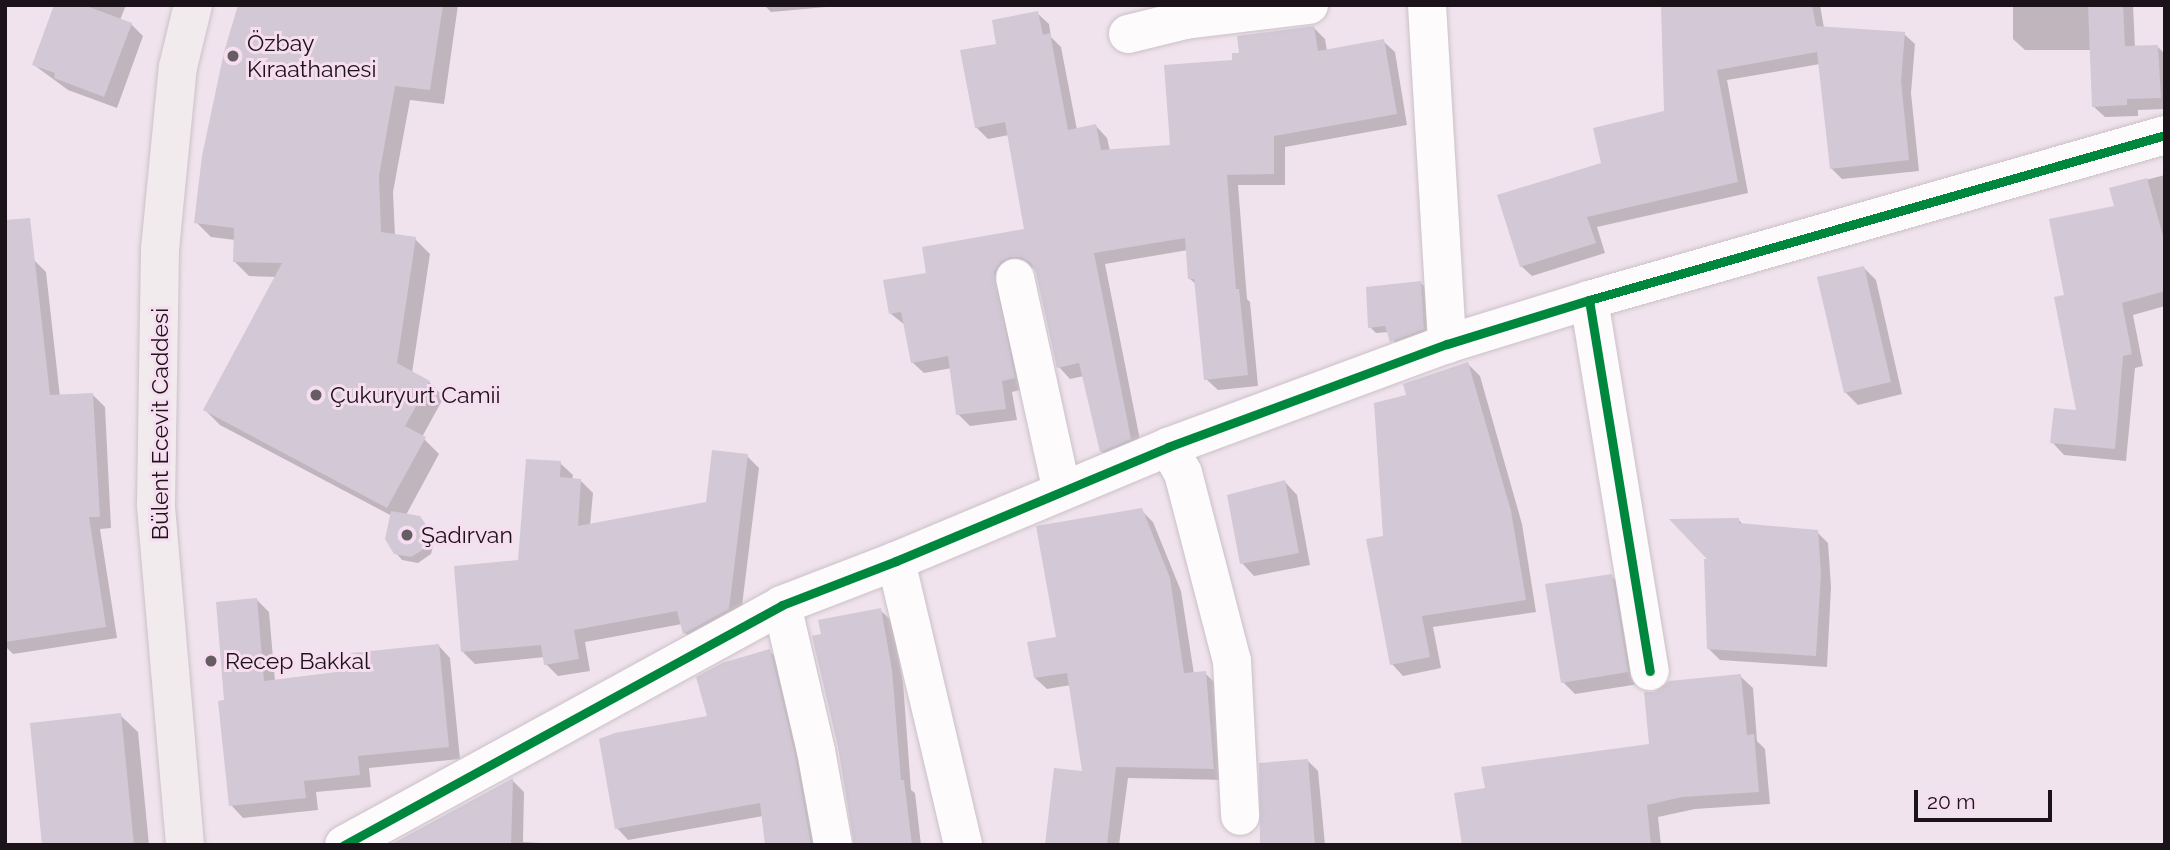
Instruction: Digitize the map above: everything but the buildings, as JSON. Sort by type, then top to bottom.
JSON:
[{"type":"main road","name":"Bülent Ecevit Caddesi","points":[[185,845],[156,505],[160,249],[178,67],[193,5]]},
{"type":"street","points":[[1128,34],[1185,20],[1309,5]]},
{"type":"street","points":[[1427,5],[1447,344]]},
{"type":"street","points":[[344,845],[782,605],[896,561],[1168,447],[1447,344],[1589,300],[2165,135]]},
{"type":"street","points":[[1014,278],[1062,491]]},
{"type":"street","points":[[1589,300],[1650,671]]},
{"type":"street","points":[[1168,447],[1183,472],[1233,661],[1240,816]]},
{"type":"street","points":[[896,561],[962,845]]},
{"type":"street","points":[[782,605],[816,751],[833,845]]},
{"type":"cycle path","points":[[344,845],[782,605],[896,561],[1168,447],[1447,344],[1589,300],[2165,135]]},
{"type":"cycle path","points":[[1589,300],[1650,671]]},
{"type":"place","name":"Özbay Kıraathanesi","points":[[233,56]]},
{"type":"place","name":"Çukuryurt Camii","points":[[316,395]]},
{"type":"place","name":"Şadırvan","points":[[407,535]]},
{"type":"place","name":"Recep Bakkal","points":[[211,661]]}]
